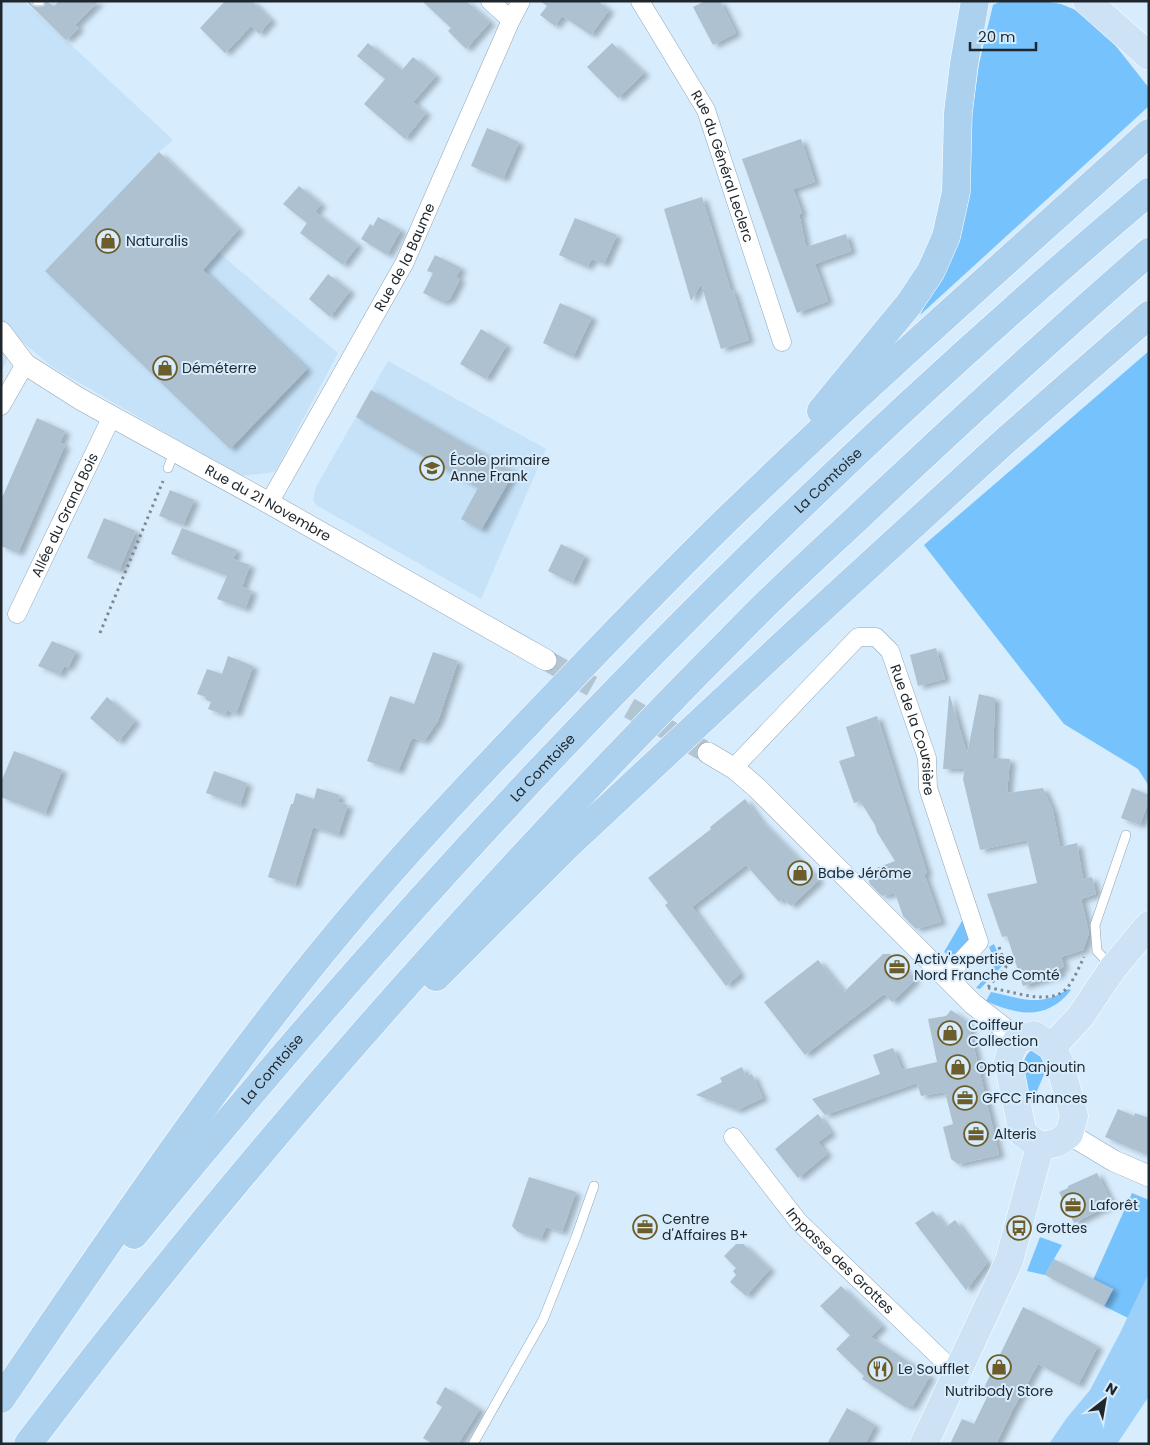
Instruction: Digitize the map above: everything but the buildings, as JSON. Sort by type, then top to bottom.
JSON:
[{"type":"highway","points":[[739,508],[892,327],[923,285],[938,257],[946,237],[954,205],[958,106],[975,1]]},
{"type":"highway","points":[[1,1401],[207,1100],[292,989],[421,836],[597,651],[739,508],[827,425],[1149,133]]},
{"type":"highway","name":"La Comtoise","points":[[1,1401],[274,1064],[509,804],[732,574],[825,484],[944,371],[1070,258],[1149,192]]},
{"type":"highway","points":[[28,1444],[129,1313],[260,1153],[474,909],[608,766],[757,613],[977,405],[1149,252]]},
{"type":"highway","points":[[260,1153],[567,846],[804,625],[998,448],[1149,315]]},
{"type":"main road","points":[[1087,1],[1149,56]]},
{"type":"main road","points":[[1117,1],[1149,51]]},
{"type":"main road","points":[[1052,1047],[1080,1017],[1113,968],[1149,925]]},
{"type":"main road","points":[[1034,1035],[1052,1047],[1060,1061],[1074,1116],[1069,1134],[1057,1143],[1040,1146],[1023,1134],[1008,1062],[1011,1050],[1018,1039],[1034,1035]]},
{"type":"main road","points":[[924,1444],[1009,1260],[1040,1146]]},
{"type":"street","points":[[490,1],[511,20]]},
{"type":"street","name":"Rue de la Baume","points":[[270,503],[405,262],[521,1]]},
{"type":"street","name":"Rue du Général Leclerc","points":[[640,1],[706,110],[782,342]]},
{"type":"street","name":"Rue du 21 Novembre","points":[[1,332],[25,364],[80,399],[112,416],[171,459],[270,503],[546,660]]},
{"type":"street","points":[[1,406],[25,364]]},
{"type":"street","name":"Allée du Grand Bois","points":[[17,614],[112,416]]},
{"type":"street","name":"Rue de la Coursière","points":[[735,769],[741,760],[858,637],[876,637],[890,651],[927,758],[928,788],[979,942],[946,977]]},
{"type":"street","points":[[708,753],[735,769],[757,788],[973,1004],[1018,1039]]},
{"type":"street","points":[[1069,1134],[1114,1161],[1149,1176]]},
{"type":"street","name":"Impasse des Grottes","points":[[733,1137],[798,1221],[957,1374]]},
{"type":"lane","points":[[1113,968],[1097,951],[1095,925],[1126,834]]},
{"type":"lane","points":[[473,1444],[543,1320],[594,1186]]},
{"type":"path","points":[[100,633],[171,459]]},
{"type":"path","points":[[973,1004],[988,987],[1037,997],[1054,997],[1066,989],[1088,950],[1096,944]]},
{"type":"shaded area","points":[[1,1],[24,1],[173,140],[159,152],[239,229],[219,253],[338,353],[275,472],[240,476],[52,367],[18,338],[1,372]]},
{"type":"shaded area","points":[[1001,1],[1043,1],[1061,4],[1078,11],[1108,36],[1149,88],[1149,106],[920,315],[954,245],[979,64],[993,5]]},
{"type":"shaded area","points":[[1149,351],[1149,786],[1138,769],[1064,724],[924,545]]},
{"type":"shaded area","name":"École primaire Anne Frank","points":[[388,361],[546,449],[481,599],[316,505],[313,500],[316,487]]},
{"type":"shaded area","points":[[965,916],[970,936],[961,950],[950,956],[944,952]]},
{"type":"shaded area","points":[[994,944],[1003,965],[980,989],[976,988],[996,964],[989,947]]},
{"type":"shaded area","points":[[1068,989],[1071,990],[1062,1000],[1042,1011],[1020,1012],[986,1001],[991,992],[1021,999],[1039,1000],[1058,995]]},
{"type":"shaded area","points":[[1032,1050],[1038,1051],[1048,1065],[1028,1112],[1023,1088],[1022,1070],[1027,1055]]},
{"type":"shaded area","points":[[1132,1193],[1149,1200],[1149,1273],[1128,1318],[1104,1306],[1113,1289],[1093,1280]]},
{"type":"shaded area","points":[[1040,1237],[1062,1245],[1045,1275],[1027,1271]]},
{"type":"shaded area","points":[[1149,1273],[1149,1396],[1117,1444],[1049,1444],[1066,1419],[1090,1390]]},
{"type":"tunnel","points":[[546,660],[708,753]]},
{"type":"place","name":"Naturalis","points":[[108,241]]},
{"type":"place","name":"Déméterre","points":[[165,368]]},
{"type":"place","name":"École primaire Anne Frank","points":[[432,468]]},
{"type":"place","name":"Babe Jérôme","points":[[800,873]]},
{"type":"place","name":"Activ'expertise Nord Franche Comté","points":[[897,967]]},
{"type":"place","name":"Coiffeur Collection","points":[[950,1033]]},
{"type":"place","name":"Optiq Danjoutin","points":[[958,1067]]},
{"type":"place","name":"GFCC Finances","points":[[965,1098]]},
{"type":"place","name":"Alteris","points":[[976,1134]]},
{"type":"place","name":"Laforêt","points":[[1073,1205]]},
{"type":"place","name":"Centre d'Affaires B+","points":[[645,1227]]},
{"type":"place","name":"Grottes","points":[[1019,1228]]},
{"type":"place","name":"Nutribody Store","points":[[999,1367]]},
{"type":"place","name":"Le Soufflet","points":[[880,1369]]}]
